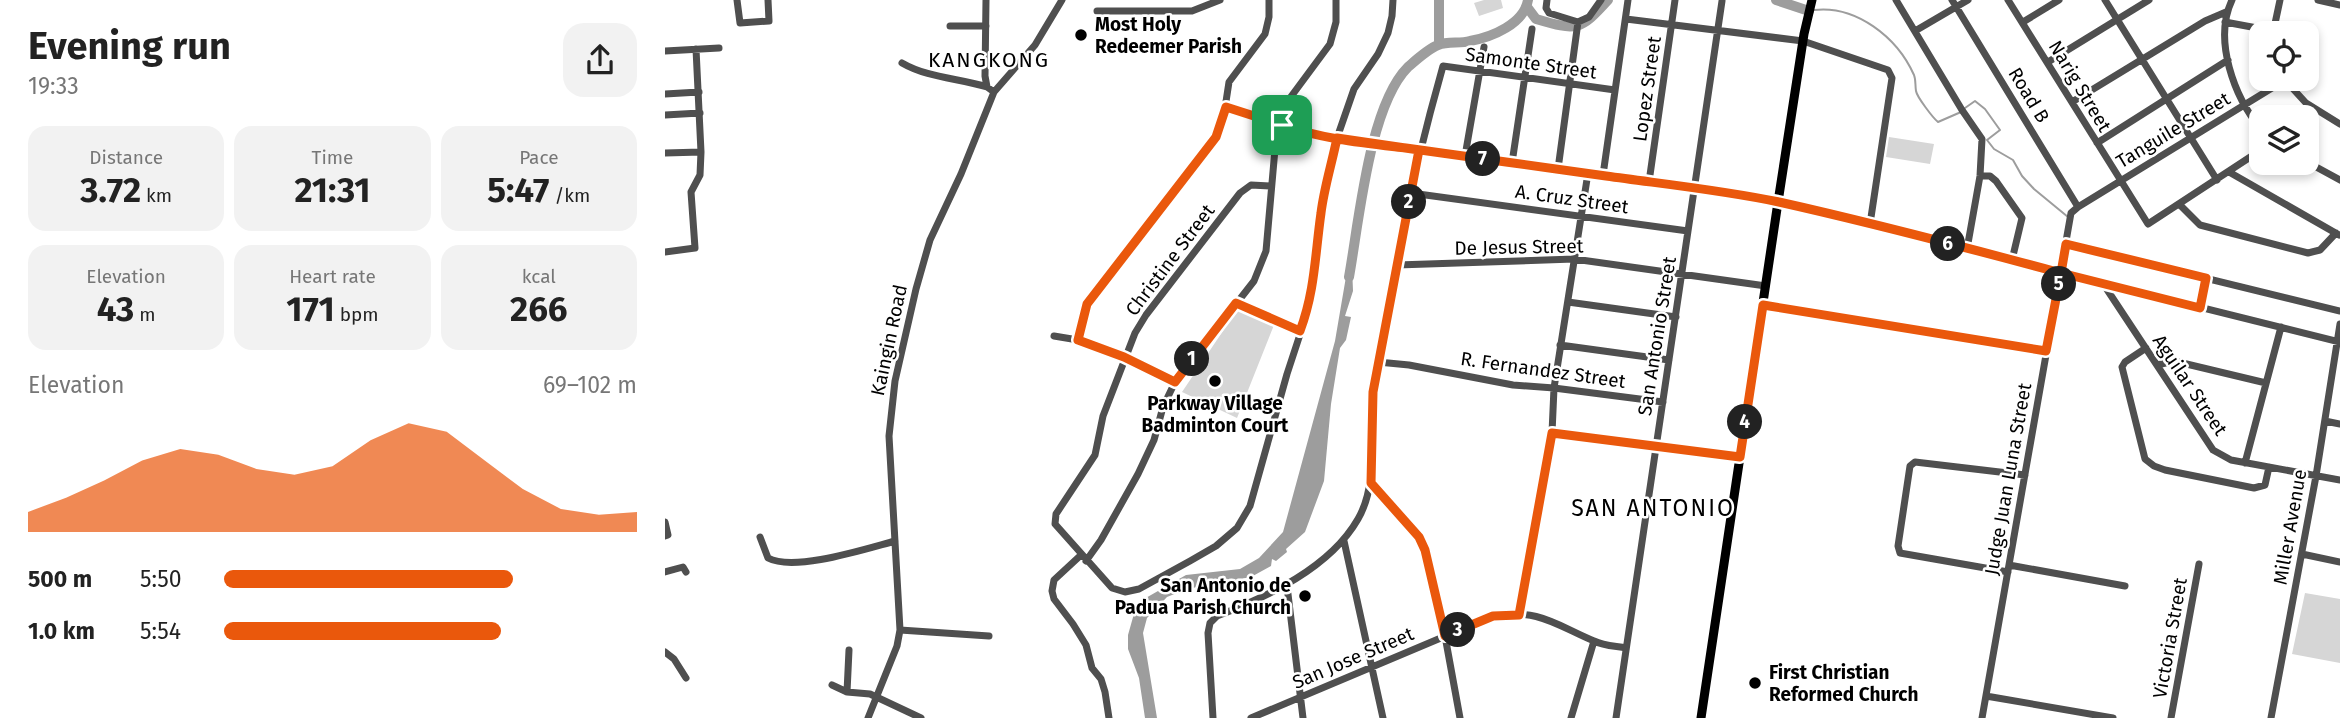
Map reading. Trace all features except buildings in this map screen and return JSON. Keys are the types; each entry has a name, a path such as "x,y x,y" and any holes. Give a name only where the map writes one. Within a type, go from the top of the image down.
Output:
{"main road":[{"path":"1701,718 1810,7"}],"street":[{"path":"737,0 740,23 769,21 768,0"},
{"path":"986,0 985,76 990,89"},
{"name":"Kaingin Road","path":"868,718 897,646 900,629 889,436 891,412 913,297 930,240 961,174 990,89 1035,45 1062,0"},
{"path":"1097,11 1192,11 1220,0"},
{"path":"1078,340 1087,304 1210,146 1223,121 1229,82 1265,34 1269,0"},
{"path":"1109,718 1101,679 1092,668 1086,645 1054,600 1054,580 1101,540 1139,474 1175,382 1255,281 1266,251 1275,149 1290,98 1329,44 1336,22 1336,0"},
{"path":"1083,558 1112,588 1125,592 1139,589 1216,546 1237,528 1250,506 1312,291 1321,212 1337,138 1354,89 1378,54 1388,33 1392,0"},
{"path":"1547,0 1546,8 1549,13 1578,26"},
{"path":"1558,169 1578,26 1589,17 1601,0"},
{"path":"1603,175 1628,0"},
{"name":"Lopez Street","path":"1649,182 1675,0"},
{"path":"1896,0 1962,111 1982,139 1980,176 1967,249"},
{"path":"1915,31 1955,3 1968,0"},
{"name":"Narig Street","path":"2008,0 2148,224 2179,204"},
{"path":"2023,22 2059,0"},
{"path":"2105,0 2217,180"},
{"path":"2048,62 2149,0"},
{"path":"2232,0 2225,22 2228,60 2231,75 2249,111"},
{"path":"2275,21 2280,0"},
{"path":"2318,0 2340,5"},
{"name":"San Antonio Street","path":"1616,718 1722,1"},
{"name":"Road B","path":"1955,3 2078,207"},
{"path":"2072,102 2226,12"},
{"path":"1626,19 1803,41 1885,68 1892,78 1870,224"},
{"path":"2225,22 2249,27"},
{"path":"950,26 986,26"},
{"path":"1512,163 1532,29"},
{"path":"1465,156 1484,47"},
{"path":"665,51 719,48"},
{"path":"665,253 695,248 691,192 700,175 701,152 696,49"},
{"path":"2097,143 2228,60"},
{"path":"902,63 919,73 990,89"},
{"name":"Samonte Street","path":"1419,150 1443,66 1615,90"},
{"name":"Tanguile Street","path":"2078,207 2266,91"},
{"path":"2294,91 2305,103 2340,124"},
{"path":"665,94 699,92"},
{"path":"1226,107 1304,133 1778,202 2338,342"},
{"path":"665,115 700,113"},
{"path":"1213,718 1208,633 1210,622 1217,616 1287,586 1344,541 1362,512 1371,483 1372,404 1378,362 1419,150"},
{"path":"665,153 701,152"},
{"path":"2229,172 2338,234 2320,250 2308,253 2200,225 2179,204 2249,158"},
{"path":"2319,169 2340,180"},
{"path":"1519,615 1552,433 1554,388 1588,173"},
{"path":"1980,176 1990,176 1996,181 2022,218 2012,260"},
{"name":"Christine Street","path":"1083,558 1055,524 1056,514 1095,455 1103,415 1124,357 1146,315 1240,193 1251,185 1270,186"},
{"name":"A. Cruz Street","path":"1411,193 1688,231"},
{"name":"Judge Juan Luna Street","path":"1982,718 2071,214 2078,207"},
{"path":"2066,244 2340,311"},
{"name":"De Jesus Street","path":"1397,265 1574,259 1766,286"},
{"path":"2200,308 2206,278"},
{"name":"Aguilar Street","path":"2103,284 2213,450 2224,457 2245,463 2340,480"},
{"path":"1568,302 1676,317"},
{"path":"1236,303 1300,331"},
{"path":"1763,305 2046,351"},
{"name":"Miller Avenue","path":"2271,718 2316,476 2340,324"},
{"path":"2245,463 2281,327"},
{"path":"1054,336 1078,340 1124,357 1175,382"},
{"path":"1560,345 1669,360"},
{"path":"2145,348 2128,359 2122,367 2145,460 2165,470 2254,488 2265,485 2269,467"},
{"path":"2157,365 2174,361 2266,383"},
{"name":"R. Fernandez Street","path":"1378,362 1409,365 1513,385 1663,402"},
{"path":"2325,421 2340,424"},
{"path":"1552,433 1740,457"},
{"path":"2025,475 1911,463 1898,550 1904,555 2125,586"},
{"path":"1371,483 1419,537 1425,550 1460,718"},
{"path":"665,522 668,535 665,536"},
{"path":"760,537 768,558 784,563 816,560 895,541"},
{"path":"1344,541 1383,718"},
{"path":"2302,554 2340,562"},
{"name":"Victoria Street","path":"2171,718 2199,564"},
{"path":"665,572 683,567 687,572"},
{"path":"1287,586 1303,718"},
{"name":"San Jose Street","path":"1251,718 1493,616 1544,617 1594,642 1626,649"},
{"path":"900,629 989,636"},
{"path":"1571,718 1594,642"},
{"path":"847,692 849,650"},
{"path":"665,652 674,659 686,678"},
{"path":"832,685 847,692 876,696 921,718"},
{"path":"1986,695 2113,718"}],"shaded area":[{"path":"1501,0 1503,8 1479,16 1474,3"},
{"path":"1889,137 1934,144 1930,164 1886,157"},
{"path":"1348,265 1352,266 1353,291 1345,316 1351,317 1346,340 1340,348 1331,404 1324,481 1305,532 1276,561 1272,559 1271,566 1251,577 1187,589 1167,597 1147,618 1143,633 1157,718 1145,718 1139,678 1128,649 1128,635 1137,603 1186,575 1240,569 1259,558 1283,532 1335,341"},
{"path":"1237,310 1274,325 1237,418 1182,392"},
{"path":"2305,593 2340,599 2340,663 2292,654"}],"waterway":[{"path":"1439,0 1439,44"},
{"path":"1349,277 1375,136 1395,85 1408,67 1434,47 1479,39 1506,28 1520,16 1528,0"},
{"path":"1527,7 1536,19 1577,26 1591,18 1608,0"},
{"path":"1776,0 1809,11"},
{"path":"1814,10 1830,10 1860,18 1886,36 1907,61 1915,77 1917,94 1938,122 1961,112"},
{"path":"1965,108 1975,101 1985,109 2000,130 1987,140 1994,149 2013,160 2034,189 2068,217"}],"place":[{"name":"Most Holy Redeemer Parish","path":"1081,35"},
{"name":"Parkway Village Badminton Court","path":"1215,381"},
{"name":"San Antonio de Padua Parish Church","path":"1305,596"},
{"name":"First Christian Reformed Church","path":"1755,683"}],"district":[{"name":"KANGKONG","path":"989,60"},
{"name":"SAN ANTONIO","path":"1653,508"}],"route":[{"path":"1282,125 1226,107 1216,137 1087,304 1078,340 1124,357 1164,379 1175,382 1236,303 1300,331 1310,304 1315,278 1321,212 1337,138 1419,150 1373,392 1371,483 1419,537 1431,568 1445,636 1493,616 1519,615 1552,433 1740,457 1763,305 2046,351 2061,273 2200,308 2206,278 2066,244 2061,273 1778,202 1603,175 1419,150 1364,142 1337,138 1322,136 1282,125"}]}
